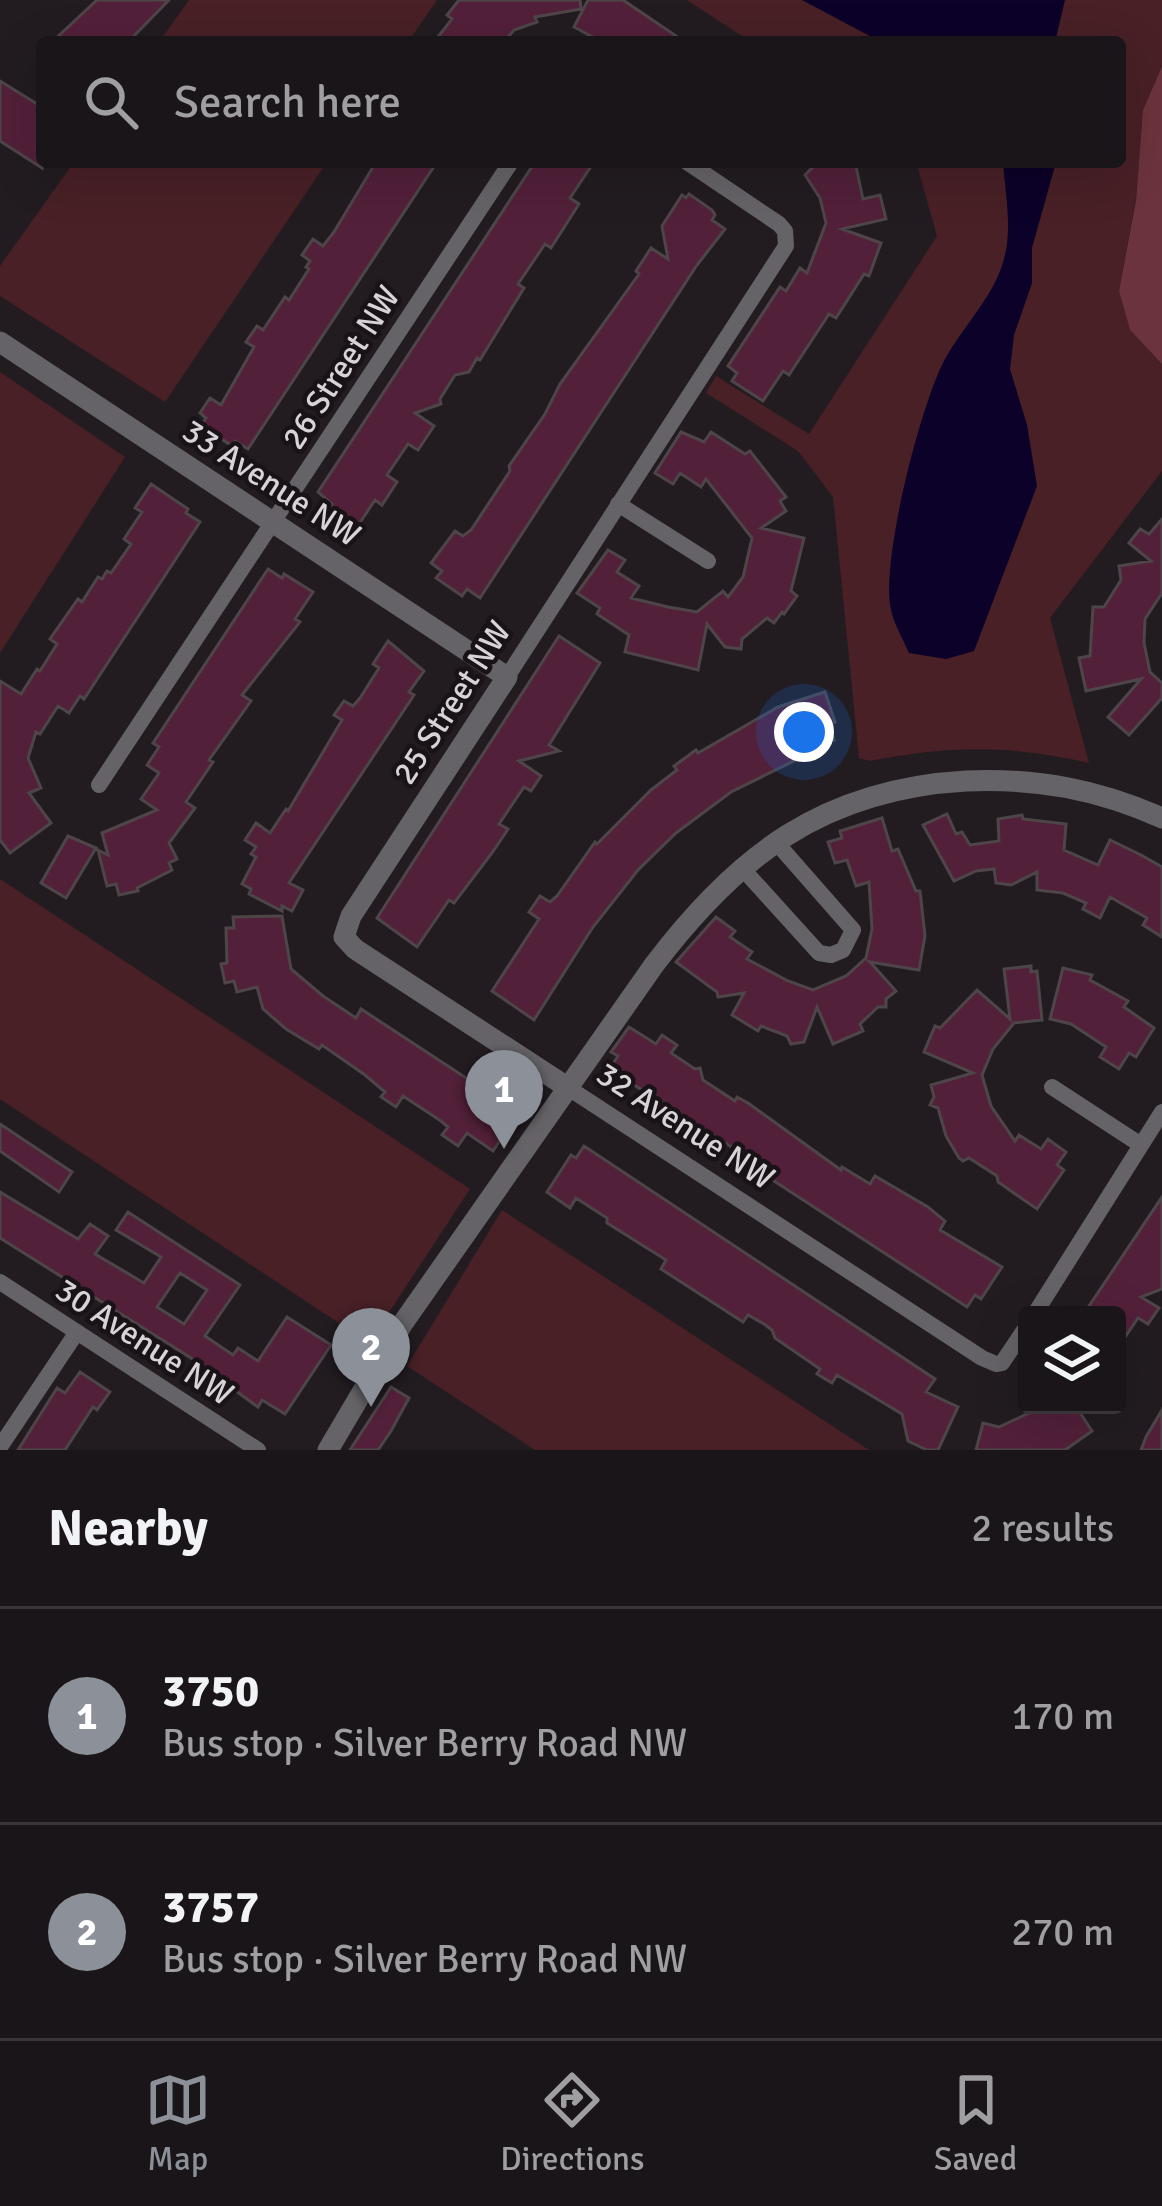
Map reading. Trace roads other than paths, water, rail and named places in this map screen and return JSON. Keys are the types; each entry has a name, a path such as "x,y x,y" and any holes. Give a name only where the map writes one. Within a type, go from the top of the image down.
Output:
{"street":[{"name":"26 Street NW","path":"99,785 508,168"},
{"name":"25 Street NW","path":"344,937 352,916 784,253 786,237 779,224 696,168"},
{"name":"33 Avenue NW","path":"0,342 507,677"},
{"path":"618,504 708,561"},
{"path":"328,1450 403,1324 688,920 741,866 775,841 842,805 924,784 1052,782 1113,796 1162,818"},
{"path":"741,866 819,953 843,950 853,930 775,841"},
{"name":"32 Avenue NW","path":"344,937 355,949 948,1337 996,1364 1018,1340"},
{"path":"1052,1087 1141,1144"},
{"path":"1040,1306 1162,1112"},
{"name":"30 Avenue NW","path":"0,1282 258,1450"},
{"path":"0,1447 76,1332"}],"place":[{"name":"3750","path":"504,1149"},
{"name":"3757","path":"371,1407"}]}
